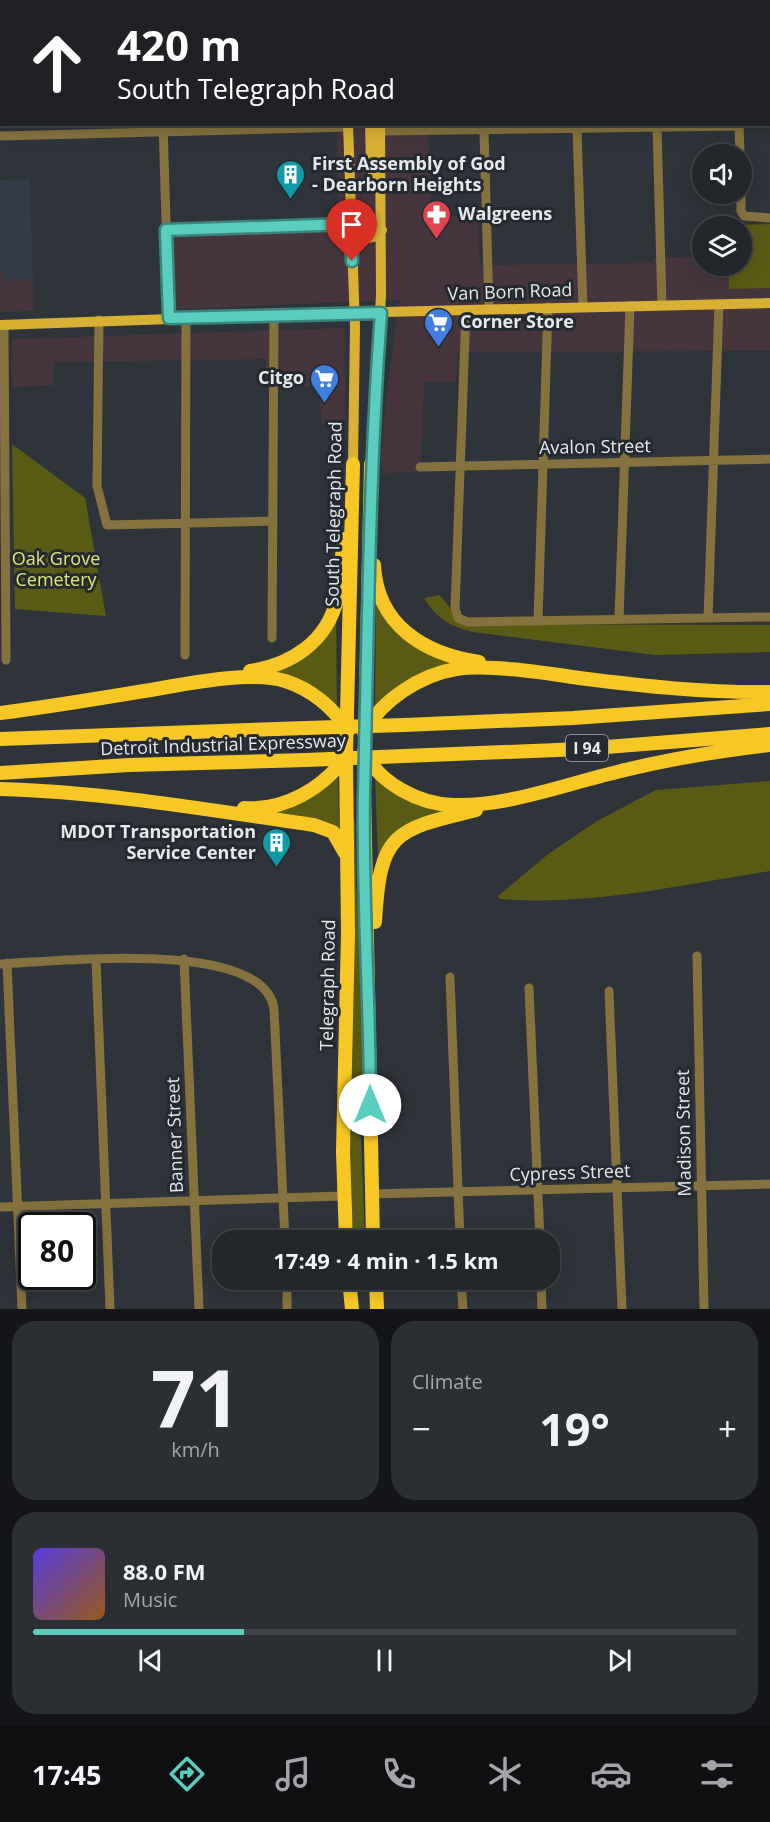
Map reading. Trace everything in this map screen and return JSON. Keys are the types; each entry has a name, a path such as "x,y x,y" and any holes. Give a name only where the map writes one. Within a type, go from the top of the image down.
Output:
{"highway":[{"path":"0,713 200,682 276,666 292,659 316,639 332,614 337,600 353,469"},
{"name":"South Telegraph Road","path":"353,469 348,705 357,742"},
{"path":"371,469 377,587 386,610 400,629 411,639 442,655 528,671 692,691 770,692"},
{"name":"South Telegraph Road","path":"357,742 366,705 371,469"},
{"path":"209,809 259,808 286,802 305,794 327,778 399,694 416,683 435,675 469,668 528,671"},
{"path":"200,682 247,678 283,681 298,686 322,701 391,783 416,798 451,805 467,805 521,796 659,762 770,745"},
{"name":"Detroit Industrial Expressway","path":"0,738 584,718 770,704"},
{"name":"Detroit Industrial Expressway","path":"0,773 129,765 581,749 770,734"},
{"name":"Telegraph Road","path":"357,742 365,780 373,1230"},
{"name":"Telegraph Road","path":"345,1230 343,1163 348,933 347,781 357,742"},
{"path":"0,789 75,792 209,809 327,828 336,836 346,856"},
{"path":"369,1016 378,872 390,847 404,833 421,823 490,807 521,796"},
{"path":"344,1127 358,1122 363,1128 365,1209 371,1230"},
{"path":"343,1163 349,1181 352,1230"},
{"path":"350,1290 352,1309"},
{"path":"376,1290 377,1309"}],"main road":[{"name":"South Telegraph Road","path":"348,126 355,313 353,469"},
{"name":"South Telegraph Road","path":"371,469 381,313 382,230 377,127"},
{"path":"350,225 356,233 368,238 377,236 382,230"},
{"name":"Van Born Road","path":"2,325 99,320 548,307 770,303"}],"street":[{"path":"0,136 163,128 348,126"},
{"path":"377,127 484,131 698,126"},
{"path":"739,126 740,144"},
{"path":"657,127 662,305"},
{"path":"163,128 169,318"},
{"path":"577,129 583,307"},
{"path":"484,131 489,309"},
{"path":"741,204 744,216 770,218"},
{"path":"166,230 350,225"},
{"path":"708,618 719,304"},
{"path":"619,619 630,306"},
{"path":"538,621 548,307"},
{"path":"466,310 455,608 458,618 468,622 770,616"},
{"path":"272,638 274,315"},
{"path":"185,655 186,318"},
{"path":"99,320 97,486 106,524 110,527 273,521"},
{"path":"2,325 2,530 6,660"},
{"name":"Avalon Street","path":"420,467 770,459"},
{"name":"Madison Street","path":"697,956 704,1309"},
{"path":"22,1309 4,964 184,959 220,967 254,980 270,995 274,1009 284,1230"},
{"name":"Banner Street","path":"184,959 199,1309"},
{"path":"96,960 110,1309"},
{"path":"450,977 459,1230"},
{"path":"529,988 539,1230"},
{"path":"609,991 622,1309"},
{"name":"Cypress Street","path":"371,1194 770,1184"},
{"path":"0,1207 343,1196"},
{"path":"286,1290 287,1309"},
{"path":"462,1290 463,1309"},
{"path":"541,1290 542,1309"}],"shaded area":[{"path":"337,126 428,126 431,216 478,216 480,265 654,263 654,258 692,256 692,276 728,276 729,289 770,288 770,351 457,352 456,382 424,382 421,472 383,473 381,463 386,400 399,300 174,309 170,234 338,219"},
{"path":"30,179 33,279 4,281 3,269 0,269 0,180"},
{"path":"0,269 3,269 4,281 33,279 34,311 0,312"},
{"path":"344,328 346,422 321,425 320,386 266,386 266,359 54,362 53,385 12,387 12,339"}],"green space":[{"path":"752,224 770,224 770,288 729,289 728,276 752,276"},
{"name":"Oak Grove Cemetery","path":"12,444 85,498 106,616 15,609"},
{"path":"440,595 462,624 770,625 770,652 655,655 473,632 445,621 424,598"},
{"path":"376,599 383,609 452,661 453,666 375,713"},
{"path":"336,617 337,710 273,674 273,670"},
{"path":"338,772 339,829 274,815 275,811"},
{"path":"375,773 444,811 444,814 381,857 378,856"},
{"path":"770,781 770,871 602,897 534,900 500,899 498,896 547,855 597,821 656,790"},
{"path":"352,821 355,822 356,885 362,947 364,1118 350,1115"},
{"path":"354,1126 361,1138 365,1230 353,1230 349,1163 351,1134"}],"place":[{"name":"First Assembly of God - Dearborn Heights","path":"291,200"},
{"name":"Walgreens","path":"437,240"},
{"name":"Corner Store","path":"439,348"},
{"name":"Citgo","path":"325,404"},
{"name":"MDOT Transportation Service Center","path":"277,868"}],"route":[{"path":"352,261 350,224 166,230 169,318 381,313 371,448 366,634 364,791 370,1105"}]}
